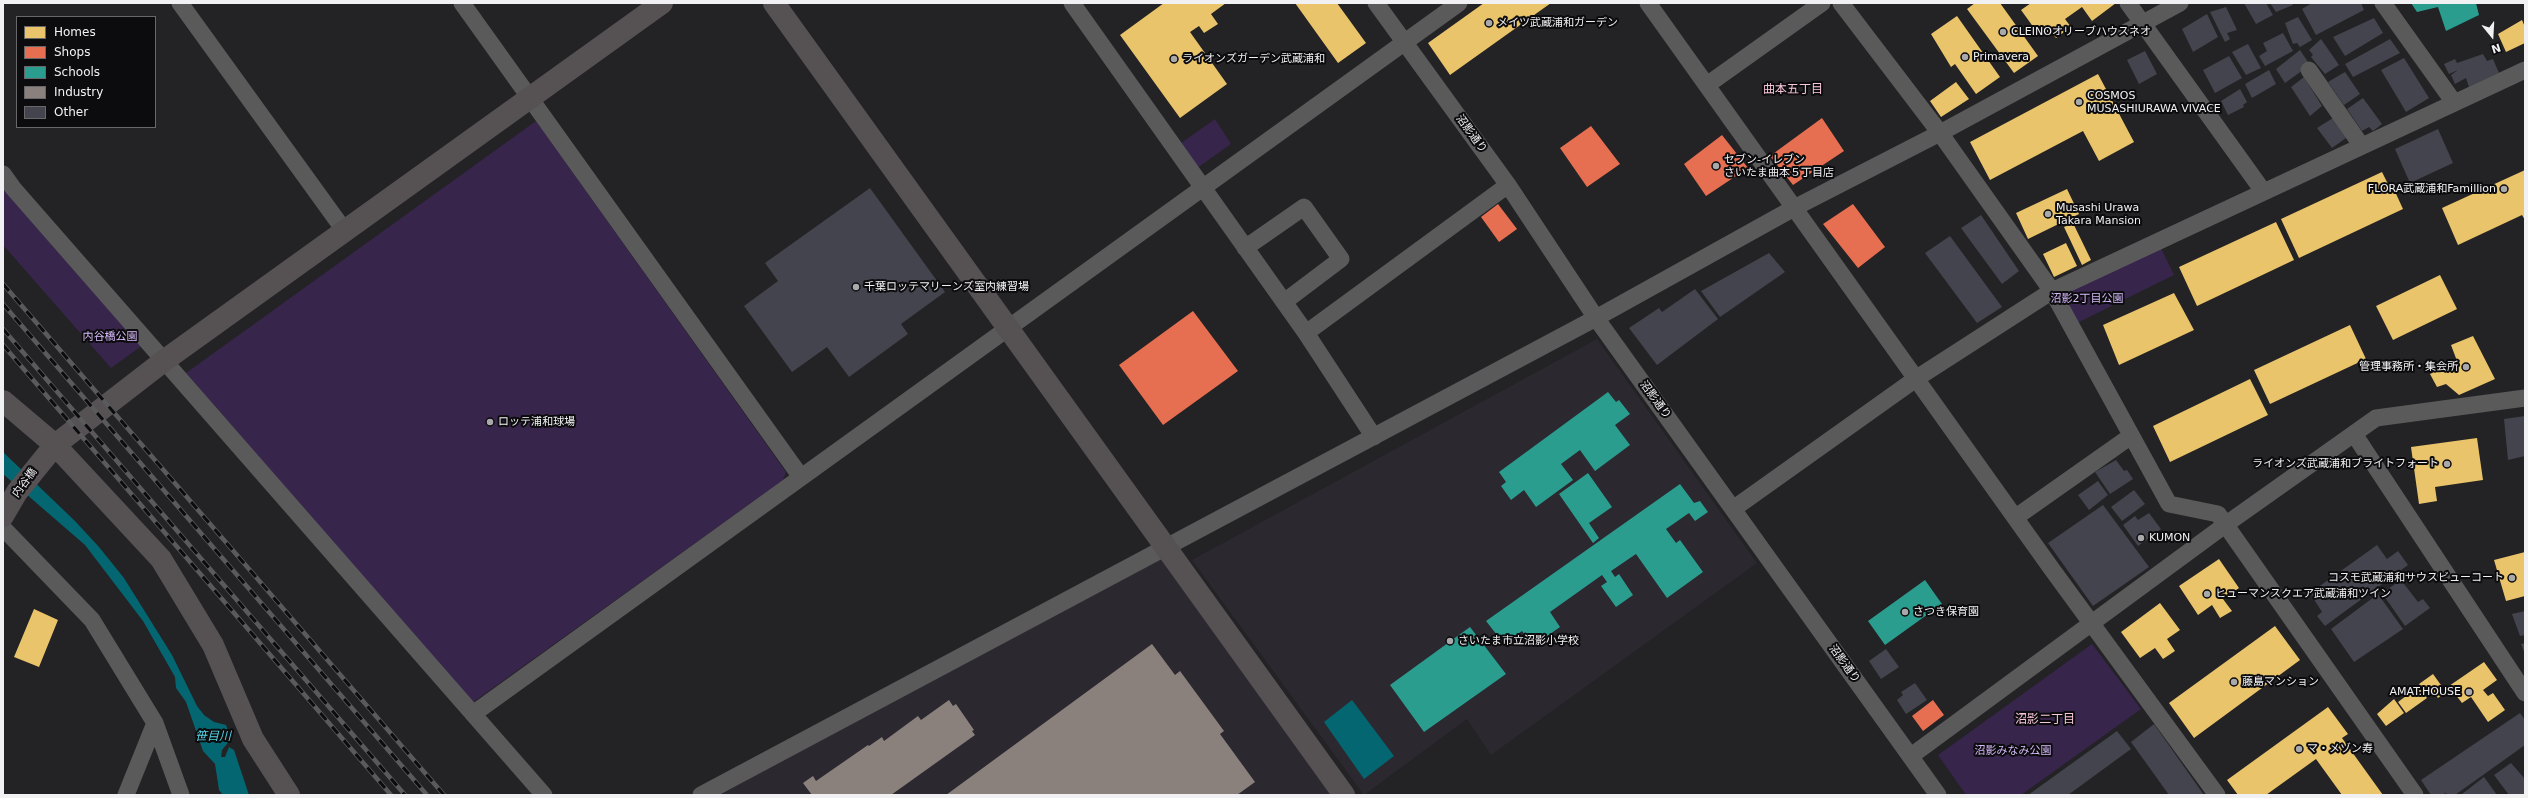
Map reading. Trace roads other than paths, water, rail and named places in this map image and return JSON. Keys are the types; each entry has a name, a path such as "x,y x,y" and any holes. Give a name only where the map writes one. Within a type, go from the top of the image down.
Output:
{"street":[{"path":"180,3 344,230"},
{"path":"462,3 801,477"},
{"name":"内谷橋","path":"4,519 17,492 51,450 165,360 528,97 662,3"},
{"path":"774,3 1007,329 1344,795"},
{"path":"1072,3 1306,333 1374,437"},
{"name":"沼影通り","path":"1376,3 1508,185 1596,318 1938,795"},
{"path":"473,714 1459,3"},
{"path":"1648,3 2217,795"},
{"path":"1707,85 1822,3"},
{"path":"1841,3 1940,133 2052,291 2130,436 2169,504 2218,514 2415,795"},
{"path":"2128,3 2263,191"},
{"path":"702,795 1374,437 1596,318 1794,208 1940,133 2180,3"},
{"path":"2383,3 2453,101"},
{"path":"2309,70 2361,145"},
{"path":"1733,509 1918,378 2052,291 2453,101 2525,70"},
{"path":"3,174 13,188 544,795"},
{"path":"1306,333 1508,185"},
{"path":"1245,248 1304,207 1341,258 1284,302"},
{"path":"1911,756 2225,525 2376,418 2525,398"},
{"path":"3,401 161,559 213,645 253,739 289,795"},
{"path":"2354,434 2525,693"},
{"path":"2016,517 2130,436"},
{"path":"4,519 92,620 154,723 181,795"},
{"path":"126,795 154,723"}],"water":[{"name":"笹目川","path":"3,452 75,521 99,547 124,578 172,655 197,706 204,715 214,722 226,725 231,739 222,750 221,757 225,757 229,747 234,750 249,795 223,795 219,790 215,764 203,751 186,702 176,688 175,677 143,621 85,545 3,474"},
{"path":"1352,700 1394,756 1364,779 1324,722"}],"railway":[{"path":"3,284 444,795"},
{"path":"3,304 427,795"},
{"path":"3,329 405,795"},
{"path":"3,345 391,795"}],"place":[{"name":"メイツ武蔵浦和ガーデン","path":"1489,23"},
{"name":"CLEINOオリーブハウスネオ","path":"2003,32"},
{"name":"Primavera","path":"1965,57"},
{"name":"ライオンズガーデン武蔵浦和","path":"1174,59"},
{"name":"COSMOS MUSASHIURAWA VIVACE","path":"2079,102"},
{"name":"セブン-イレブン さいたま曲本５丁目店","path":"1716,166"},
{"name":"FLORA武蔵浦和Famillion","path":"2504,189"},
{"name":"Musashi Urawa Takara Mansion","path":"2048,214"},
{"name":"千葉ロッテマリーンズ室内練習場","path":"856,287"},
{"name":"管理事務所・集会所","path":"2466,367"},
{"name":"ロッテ浦和球場","path":"490,422"},
{"name":"ライオンズ武蔵浦和ブライトフォート","path":"2447,464"},
{"name":"KUMON","path":"2141,538"},
{"name":"コスモ武蔵浦和サウスビューコート","path":"2512,578"},
{"name":"ヒューマンスクエア武蔵浦和ツイン","path":"2207,594"},
{"name":"さつき保育園","path":"1905,612"},
{"name":"さいたま市立沼影小学校","path":"1450,641"},
{"name":"藤島マンション","path":"2234,682"},
{"name":"AMAT.HOUSE","path":"2469,692"},
{"name":"マ・メゾン寿","path":"2299,749"}],"district":[{"name":"曲本五丁目","path":"1793,90"},
{"name":"沼影二丁目","path":"2045,720"}],"park label":[{"name":"沼影2丁目公園","path":"2087,299"},
{"name":"内谷橋公園","path":"110,337"},
{"name":"沼影みなみ公園","path":"2013,751"}]}
